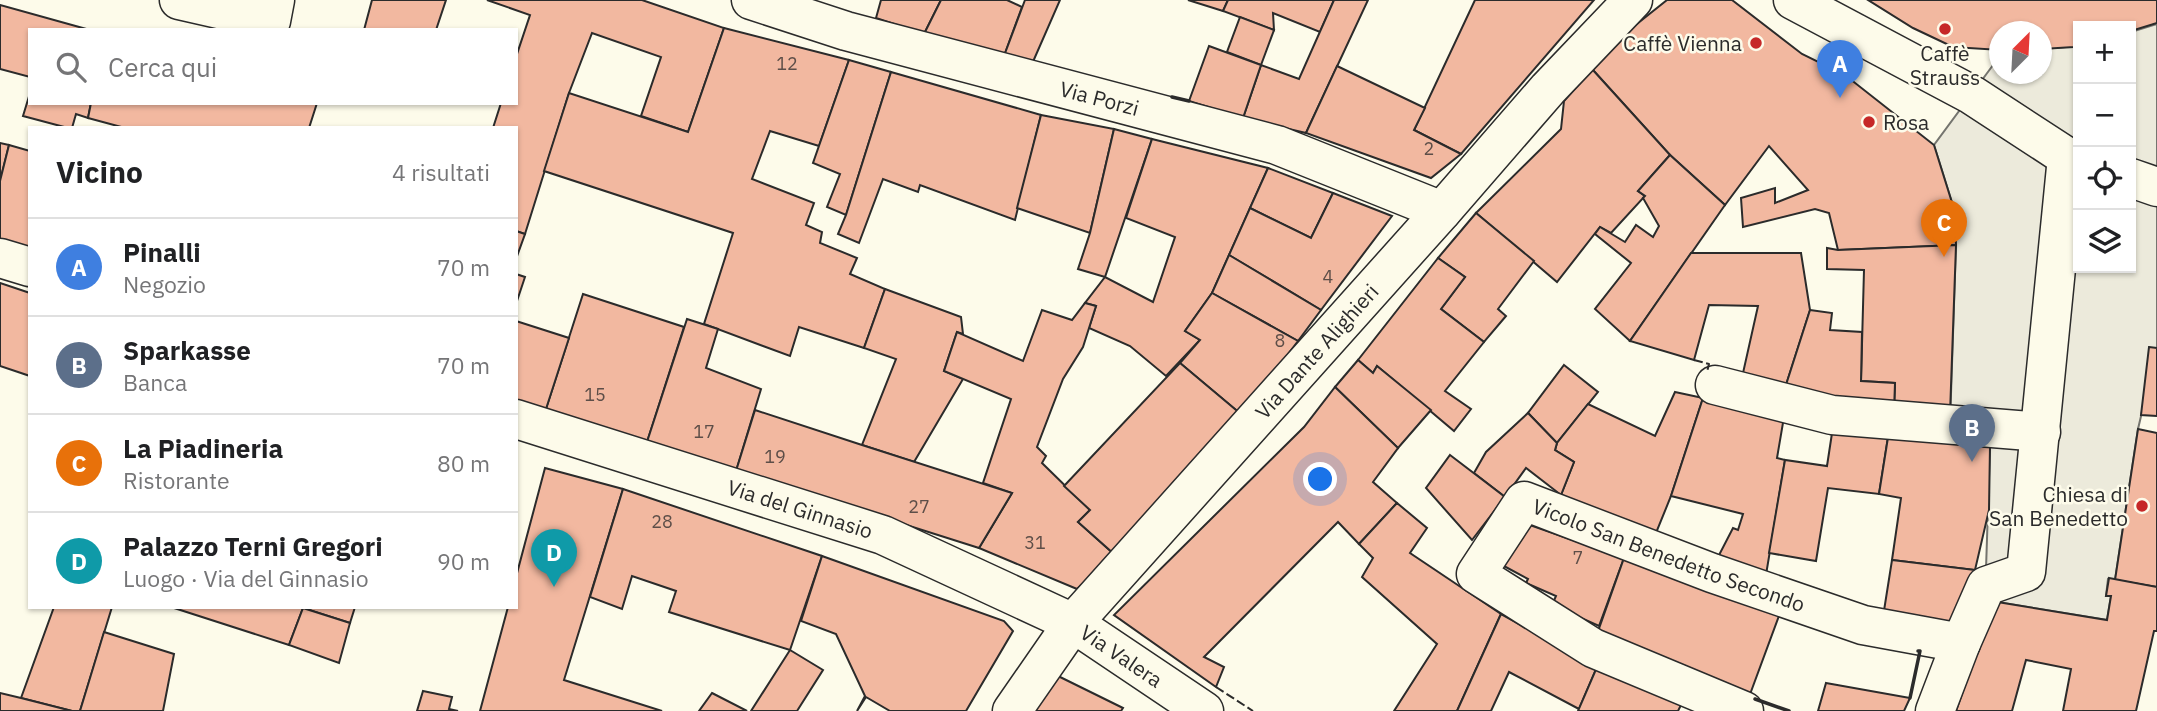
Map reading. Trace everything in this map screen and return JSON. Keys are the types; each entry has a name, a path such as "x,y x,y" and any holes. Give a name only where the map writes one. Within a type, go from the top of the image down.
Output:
{"street":[{"path":"179,0 271,21 275,0"},
{"name":"Via Porzi","path":"751,0 851,16 1277,145 1443,211"},
{"name":"Via Dante Alighieri","path":"1012,711 1073,623 1443,211 1548,89 1633,0"},
{"path":"1793,0 1972,95 2073,159 2026,572 1986,586 1936,711"},
{"path":"2136,180 2157,187"},
{"path":"0,258 28,266"},
{"path":"1715,385 1832,415 2042,432"},
{"name":"Via del Ginnasio","path":"518,420 883,534 1073,623"},
{"name":"Vicolo San Benedetto Secondo","path":"1744,711 1592,648 1476,574 1524,501 1712,573 1863,625 1961,643"},
{"name":"Via Valera","path":"1073,623 1204,711"}],"shaded area":[{"path":"2157,24 2157,348 2138,429 2115,580 2108,579 2106,596 2111,596 2107,620 1985,600 1990,447 1950,424 1956,245 1954,209 1934,145 1989,71 1989,84 2052,84 2052,48 2073,46 2073,273 2136,273 2136,30"}],"building":[{"path":"372,0 446,0 437,28 365,28"},
{"path":"487,0 642,0 724,28 688,132 641,116 661,57 592,33 569,93 525,234 518,232 518,126 494,126 500,105 518,105 518,51 530,15"},
{"path":"881,0 941,0 924,34 876,18"},
{"path":"941,0 1007,0 1022,7 1004,56 924,34"},
{"path":"1025,0 1060,0 1032,64 1004,56"},
{"path":"1188,0 1228,0 1223,11"},
{"path":"1228,0 1334,0 1320,32 1273,13 1274,30 1223,11"},
{"path":"1334,0 1368,0 1306,133 1243,118 1261,65 1299,79"},
{"path":"1475,0 1594,0 1461,154 1414,130"},
{"path":"1667,0 1732,0 1802,54 1845,75 1934,145 1954,209 1956,245 1838,250 1829,213 1815,209 1743,227 1741,198 1775,188 1775,203 1808,190 1769,146 1725,205 1670,155 1592,69 1613,43"},
{"path":"1868,0 2157,0 2157,23 2136,29 2136,21 2073,21 2073,47 2052,48 2052,21 1989,21 1989,49 1953,47 1913,28"},
{"path":"0,5 83,28 28,28 28,76 0,69"},
{"path":"1240,17 1274,30 1261,65 1227,52"},
{"path":"724,28 849,60 819,146 770,131 752,179 814,203 806,225 822,232 820,243 857,258 850,274 885,289 864,348 799,327 790,356 704,324 733,233 544,171 569,93 688,132"},
{"path":"1209,46 1261,65 1243,118 1189,101"},
{"path":"849,60 891,72 846,215 827,207 840,174 813,163"},
{"path":"1337,66 1425,108 1414,130 1461,154 1431,178 1306,133"},
{"path":"1592,69 1670,155 1638,191 1645,196 1611,233 1600,227 1557,282 1476,213 1561,129 1564,101"},
{"path":"891,72 1041,115 1015,220 920,185 918,192 883,179 859,243 838,234"},
{"path":"28,100 28,105 91,105 88,118 76,114 73,126 60,126 23,116"},
{"path":"91,105 316,105 310,126 118,126 88,118"},
{"path":"1041,115 1114,129 1090,233 1017,208"},
{"path":"1114,129 1152,139 1105,277 1078,269 1090,233"},
{"path":"1152,139 1268,168 1212,293 1185,331 1200,340 1166,376 1130,346 1089,328 1096,306 1085,303 1105,277 1153,302 1175,237 1126,218"},
{"path":"0,143 9,145 0,181"},
{"path":"9,145 28,150 28,251 0,244 0,181"},
{"path":"1670,155 1725,205 1630,341 1595,309 1631,263 1595,234 1600,227 1625,242 1636,225 1653,237 1659,226 1643,198 1645,196 1638,191"},
{"path":"1268,168 1333,193 1311,238 1250,208"},
{"path":"1333,193 1392,216 1321,310 1229,255 1250,208 1311,238"},
{"path":"1476,213 1534,261 1498,309 1506,316 1484,342 1441,309 1465,277 1438,258"},
{"path":"518,232 525,234 518,253"},
{"path":"1956,245 1950,414 1894,411 1895,383 1861,381 1864,270 1827,269 1827,248 1838,250"},
{"path":"1691,253 1801,253 1810,310 1785,388 1743,373 1758,306 1709,305 1694,360 1630,341"},
{"path":"1229,255 1321,310 1298,341 1212,293"},
{"path":"1438,258 1465,277 1441,309 1484,342 1445,391 1471,409 1454,431 1377,366 1373,373 1358,360"},
{"path":"518,275 525,277 518,298"},
{"path":"0,283 28,292 28,375 0,366"},
{"path":"885,289 961,317 963,334 957,332 944,371 963,379 914,462 862,445 896,359 864,348"},
{"path":"1212,293 1298,341 1242,415 1180,363 1200,340 1185,331"},
{"path":"583,294 684,327 646,445 545,412"},
{"path":"1085,303 1096,306 1083,347 1063,379 1037,447 1046,456 1042,463 1090,510 1078,522 1114,554 1077,589 979,548 1012,493 983,483 1011,399 944,371 957,332 1023,361 1042,310 1072,320"},
{"path":"1810,310 1832,313 1830,330 1862,332 1861,381 1895,383 1894,411 1785,388"},
{"path":"687,319 718,329 706,368 761,389 736,471 646,445"},
{"path":"518,322 569,338 545,412 518,404"},
{"path":"2149,347 2157,348 2157,416 2141,415"},
{"path":"1358,360 1373,373 1377,366 1431,410 1398,448 1335,387"},
{"path":"1180,363 1242,415 1114,554 1078,522 1090,510 1064,486"},
{"path":"1564,365 1598,392 1557,443 1528,413"},
{"path":"1335,387 1398,448 1373,482 1397,503 1359,544 1338,522 1204,657 1224,667 1216,687 1114,615 1304,427"},
{"path":"1675,392 1703,398 1656,533 1561,495 1574,462 1555,450 1557,443 1588,404 1655,436"},
{"path":"1703,398 1785,411 1777,458 1785,460 1765,581 1718,557 1733,528 1738,530 1743,514 1671,496"},
{"path":"755,410 1012,493 979,548 736,471"},
{"path":"1528,413 1557,443 1555,450 1574,462 1561,495 1526,468 1505,497 1474,473 1486,452"},
{"path":"1834,420 1889,431 1879,494 1828,488 1816,561 1769,553 1785,460 1827,466"},
{"name":"Chiesa di San Benedetto","path":"2138,429 2157,433 2157,587 2115,580"},
{"path":"1889,431 1990,446 1989,510 1975,570 1892,560 1901,498 1879,494"},
{"path":"1450,455 1505,497 1472,540 1426,488"},
{"path":"545,468 623,489 564,680 662,711 480,711 507,609 518,609 518,569"},
{"path":"623,489 822,556 790,650 669,612 676,591 632,576 622,609 590,597"},
{"path":"1397,503 1427,528 1410,553 1501,614 1457,711 1394,711 1437,644 1362,577 1373,558 1359,544"},
{"path":"1527,524 1624,558 1599,626 1552,605 1556,596 1526,583 1528,579 1502,565"},
{"path":"822,556 1004,621 1013,631 966,711 890,711 866,697 857,711 865,696 836,634 801,621"},
{"path":"1624,558 1780,613 1749,697 1596,637"},
{"path":"1892,560 1975,570 1951,628 1883,617"},
{"path":"2109,578 2157,587 2157,631 2154,631 2136,711 2063,711 2071,669 2026,660 2012,711 1956,711 1979,645 1985,600 2107,620 2111,596 2106,596"},
{"path":"53,609 111,609 80,711 21,698"},
{"path":"177,609 303,609 289,645"},
{"path":"303,609 350,623 339,663 289,645"},
{"path":"306,609 354,609 350,623"},
{"path":"1501,614 1597,667 1579,709 1509,672 1491,711 1457,711"},
{"path":"104,632 174,654 163,711 80,711"},
{"path":"790,650 823,670 797,711 751,711"},
{"path":"1597,667 1681,705 1678,711 1578,711"},
{"path":"1056,675 1123,708 1121,711 1033,711"},
{"path":"1826,683 1910,698 1904,711 1818,711"},
{"path":"423,691 452,697 449,709 458,711 417,711"},
{"path":"0,693 21,698 72,711 0,711"},
{"path":"712,693 747,711 699,711"}],"fence":[{"path":"1694,360 1709,364 1707,372"},
{"path":"1216,687 1253,711"}],"wall":[{"path":"1172,97 1189,101"},
{"path":"1910,698 1918,651"},
{"path":"1755,699 1789,711"}],"place":[{"name":"Caffè Strauss","path":"1945,29"},
{"name":"Caffè Vienna","path":"1756,43"},
{"name":"Pinalli","path":"1840,98"},
{"name":"Rosa","path":"1869,122"},
{"name":"La Piadineria","path":"1944,257"},
{"name":"Sparkasse","path":"1972,462"},
{"name":"Chiesa di San Benedetto","path":"2142,506"},
{"name":"Palazzo Terni Gregori","path":"554,587"}]}
